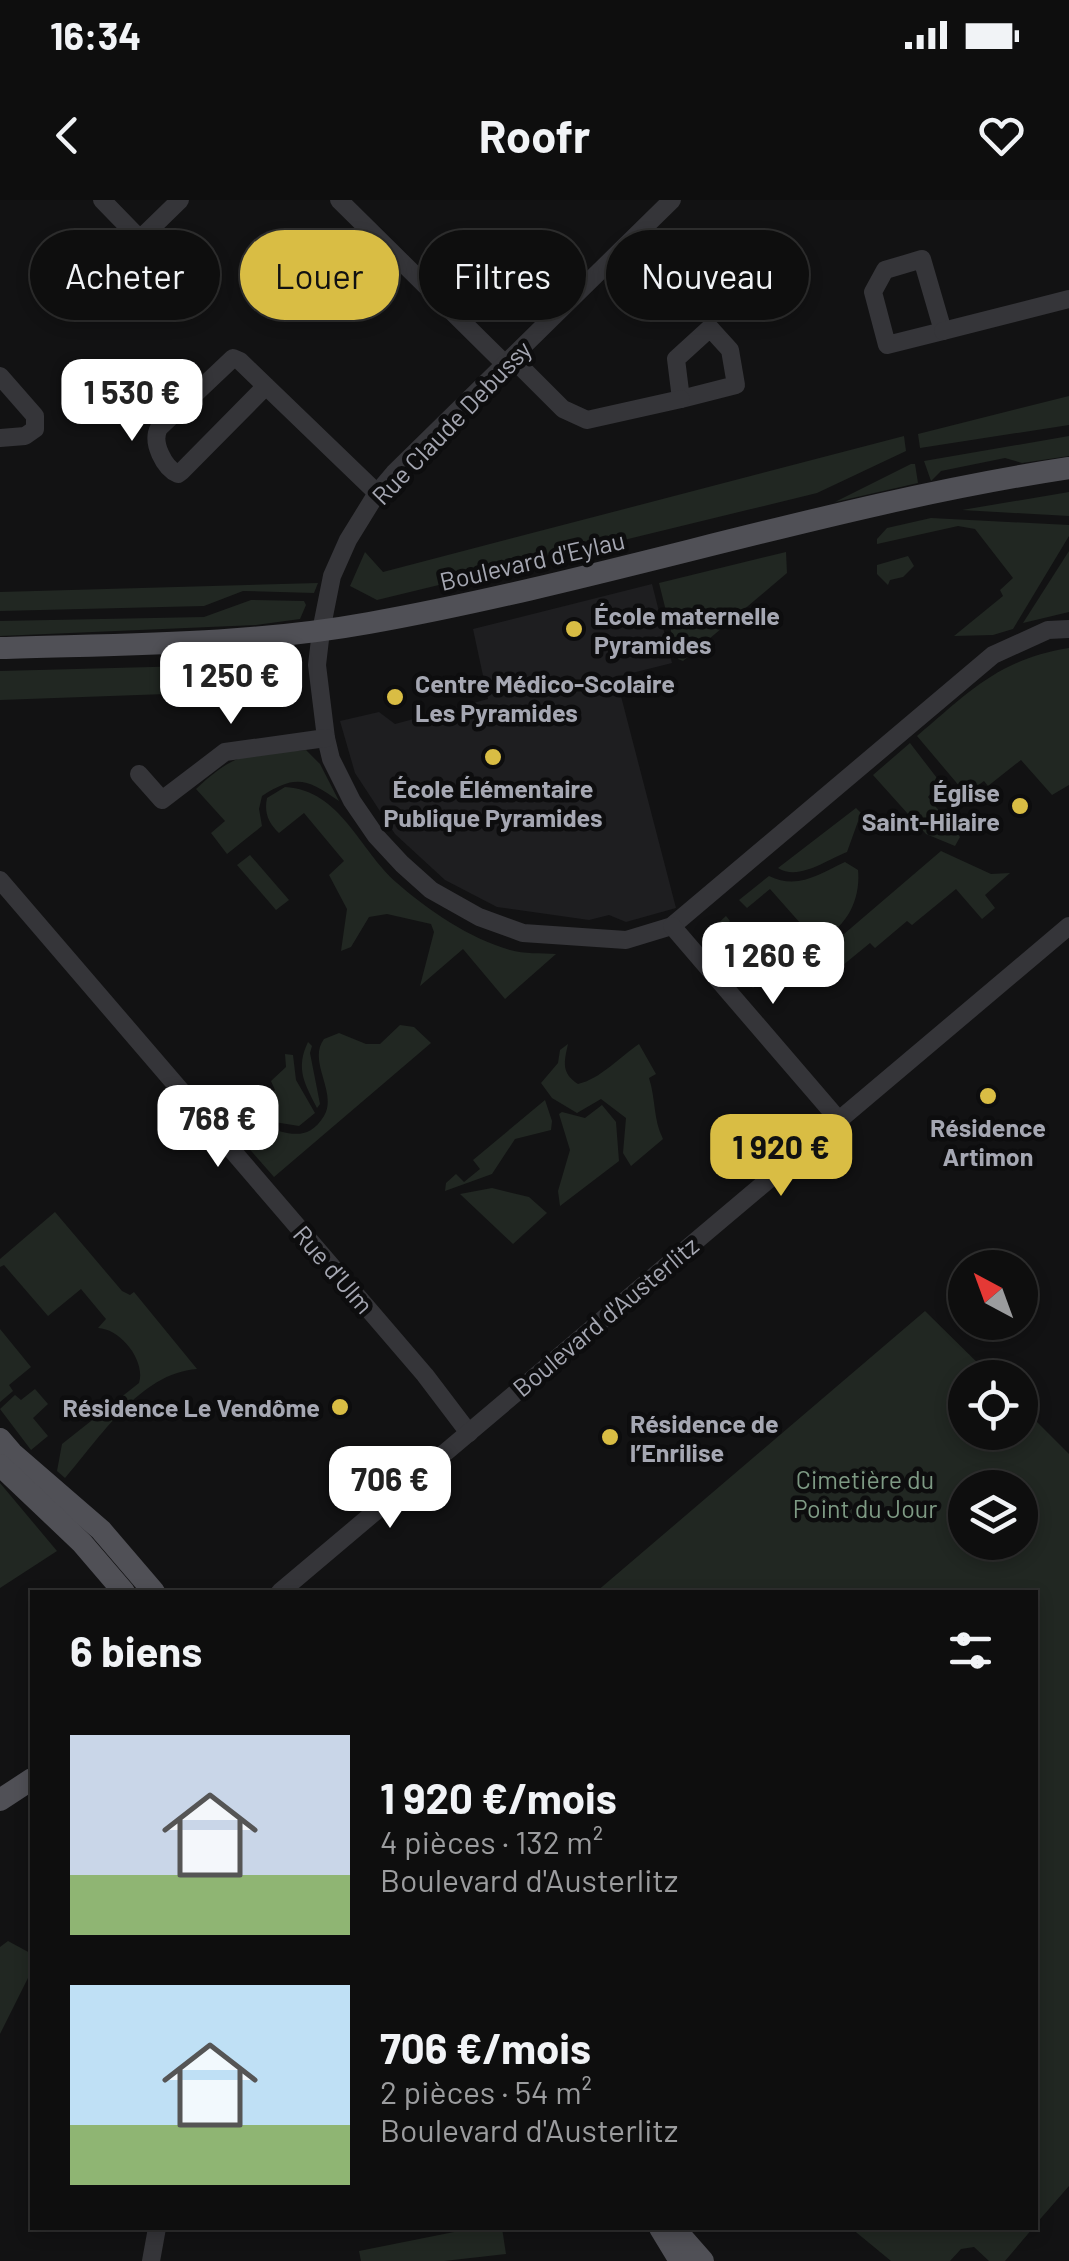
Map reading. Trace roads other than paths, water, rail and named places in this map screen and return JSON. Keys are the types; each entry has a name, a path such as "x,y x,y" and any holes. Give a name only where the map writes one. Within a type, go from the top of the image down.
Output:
{"main road":[{"name":"Boulevard d'Eylau","path":"0,648 321,631 464,606 926,493 1069,468"},
{"path":"0,1439 101,1530 152,1590"},
{"path":"0,1465 82,1543 122,1590"},
{"path":"0,1800 30,1781"},
{"path":"661,2230 680,2261"},
{"path":"676,2230 703,2261"}],"street":[{"path":"102,200 140,239 174,202"},
{"path":"340,200 563,409 586,420 681,398"},
{"name":"Rue Claude Debussy","path":"672,200 377,493 348,540 332,576 317,665 331,759 376,836 431,890 478,917 522,933 626,940 672,926"},
{"path":"943,331 922,260 885,270 874,292 888,345 1069,300"},
{"path":"266,386 182,471 178,474 168,468 155,435 232,358 240,361 266,386 377,493"},
{"path":"0,376 35,416 37,424 26,436 0,438"},
{"path":"838,1119 672,926 992,655 1048,630 1069,629"},
{"path":"139,774 162,800 224,752 326,738"},
{"name":"Rue d'Ulm","path":"0,880 412,1360 469,1433"},
{"name":"Boulevard d'Austerlitz","path":"282,1590 1069,926"},
{"path":"151,2261 157,2230"}],"place":[{"name":"École maternelle Pyramides","path":"574,629"},
{"name":"Centre Médico-Scolaire Les Pyramides","path":"395,697"},
{"name":"École Élémentaire Publique Pyramides","path":"493,757"},
{"name":"Église Saint-Hilaire","path":"1020,806"},
{"name":"Résidence Artimon","path":"988,1096"},
{"name":"Résidence Le Vendôme","path":"340,1407"},
{"name":"Résidence de l’Enrilise","path":"610,1437"}],"park label":[{"name":"Cimetière du Point du Jour","path":"865,1494"}]}
